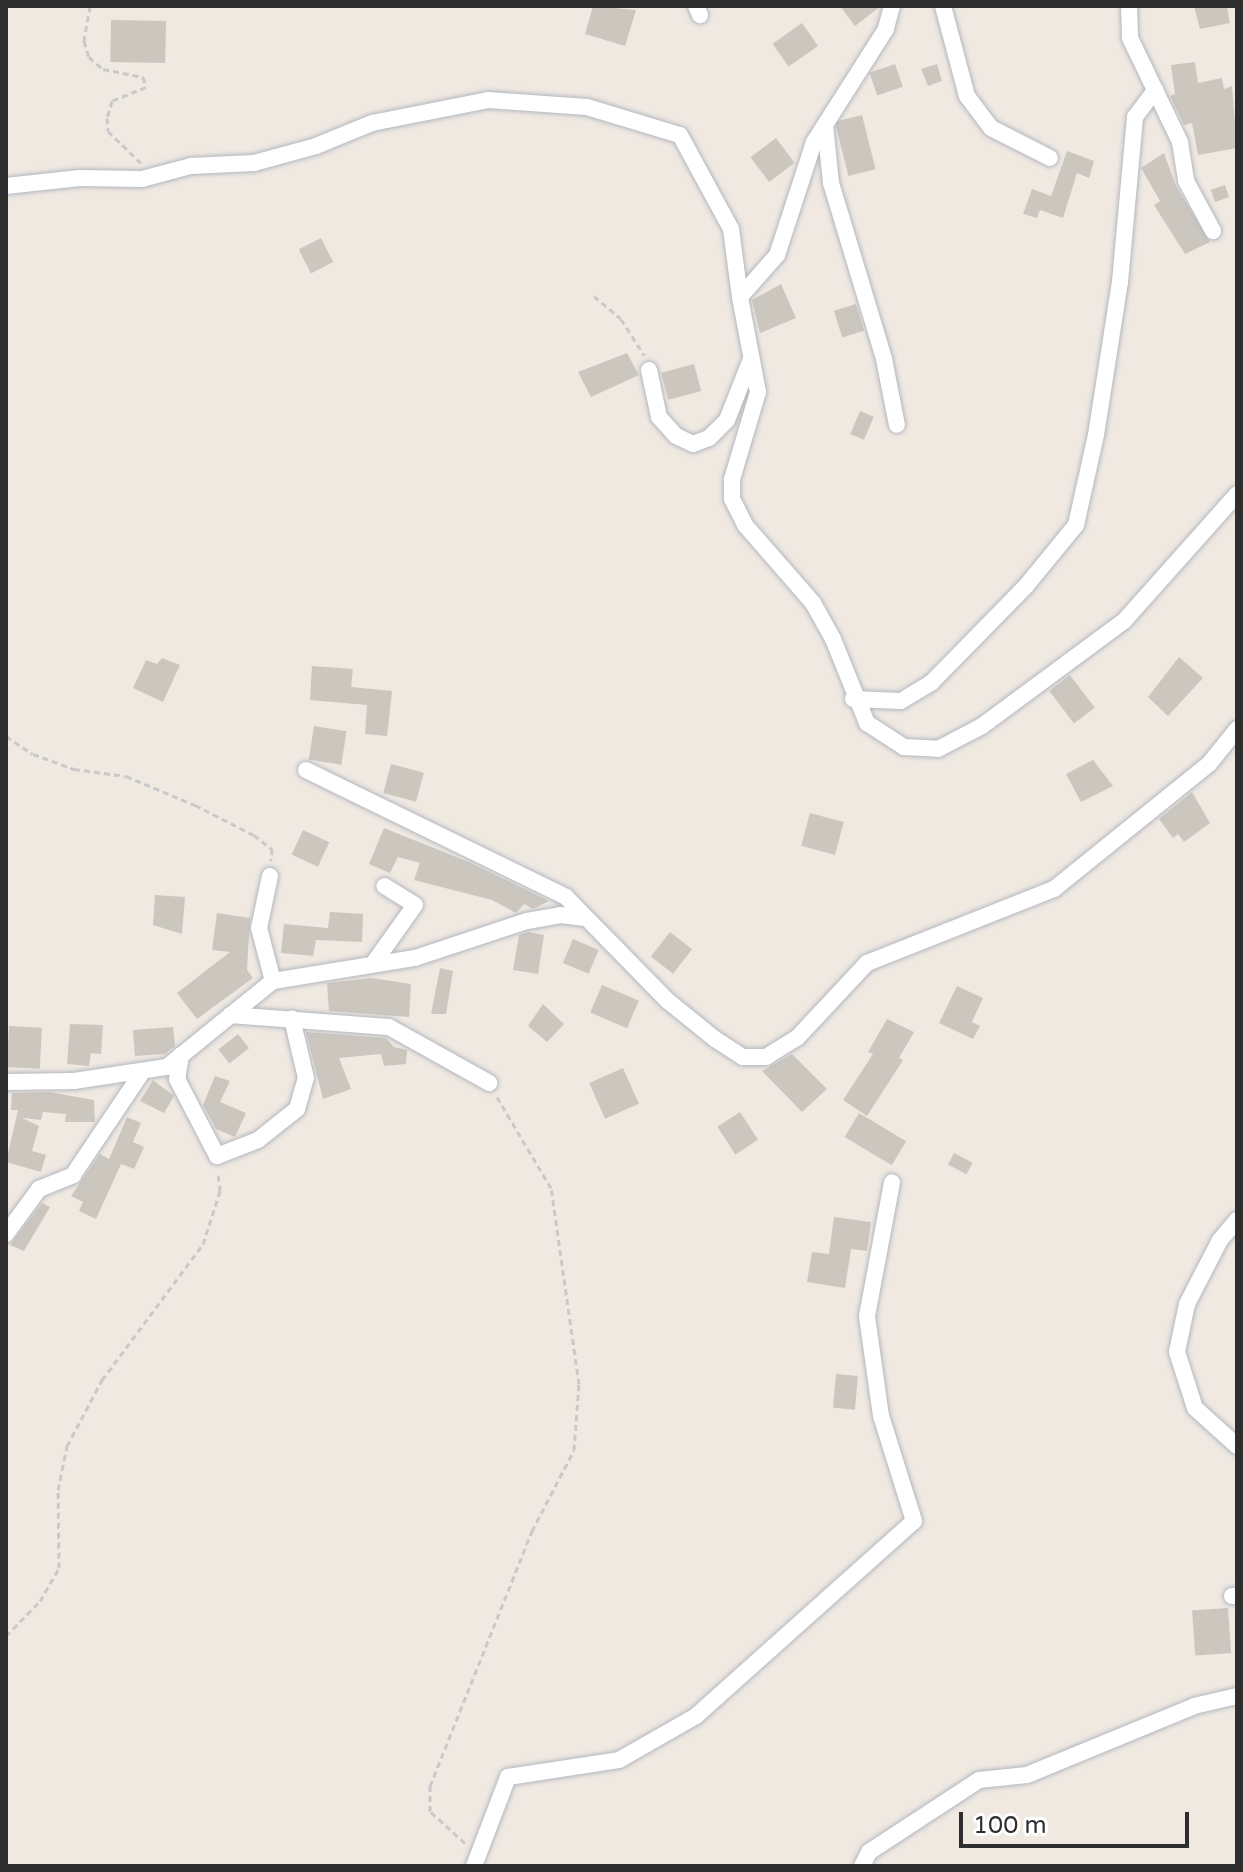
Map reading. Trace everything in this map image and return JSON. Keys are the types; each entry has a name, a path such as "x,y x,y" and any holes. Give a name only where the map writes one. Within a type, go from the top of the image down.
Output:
{"street":[{"path":"740,297 777,255 814,142 886,29 892,6"},
{"path":"943,6 967,96 991,128 1050,158"},
{"path":"1129,6 1130,38 1180,142 1186,181 1213,231"},
{"path":"853,699 901,701 931,683 1026,586 1076,525 1096,435 1120,282 1135,117 1155,90"},
{"path":"6,186 154,176 191,166 254,163 316,146 372,123 488,100 587,107 680,135 731,229 740,297 753,354 758,392 732,479 732,499 745,525 813,603 833,639 853,699 867,723 904,747 938,749 971,732 1124,621 1237,494"},
{"path":"825,125 831,183 884,359 897,425"},
{"path":"649,370 659,417 676,436 693,444 709,438 727,420 753,354"},
{"path":"306,770 566,897 584,918 715,1039 743,1057 766,1057 797,1038 867,963 1054,889 1209,764 1237,729"},
{"path":"270,876 259,928 273,981"},
{"path":"373,964 415,905 385,886"},
{"path":"6,1082 74,1081 167,1067 273,981 415,958 527,921 560,915 584,918"},
{"path":"230,1015 389,1027 489,1083"},
{"path":"181,1055 177,1079 217,1156 258,1140 297,1109 304,1096 306,1078 292,1019"},
{"path":"6,1234 24,1205 39,1189 73,1175 143,1071"},
{"path":"475,1860 508,1777 619,1760 696,1716 914,1521 881,1416 867,1316 892,1182"},
{"path":"6,1203 24,1205"},
{"path":"1237,1220 1220,1240 1187,1304 1177,1352 1195,1408 1237,1446"},
{"path":"862,1866 869,1852 979,1780 1027,1775 1194,1706 1237,1696"}],"path":[{"path":"90,6 84,41 89,57 103,69 143,77 146,87 112,101 108,131 154,176"},
{"path":"594,296 640,343 649,370"},
{"path":"6,736 33,754 74,769 126,776 155,787 254,835 272,849 270,876"},
{"path":"475,1860 430,1811 430,1786 532,1531 574,1450 579,1384 551,1188 489,1083"},
{"path":"6,1636 40,1601 59,1568 58,1490 67,1446 102,1380 203,1244 220,1191 217,1156"}],"building":[{"path":"593,6 636,10 625,46 585,34"},
{"path":"840,6 881,6 855,26"},
{"path":"1194,6 1227,6 1230,23 1200,29"},
{"path":"111,20 166,21 165,63 110,62"},
{"path":"802,23 818,46 789,67 773,44"},
{"path":"1195,62 1198,83 1222,78 1224,89 1232,86 1237,148 1198,155 1192,123 1184,125 1170,96 1175,94 1171,65"},
{"path":"895,64 903,87 877,95 869,73"},
{"path":"937,64 942,81 928,86 921,69"},
{"path":"862,115 876,169 848,176 835,122"},
{"path":"776,138 795,163 769,182 750,157"},
{"path":"1067,151 1094,161 1089,178 1077,173 1063,218 1040,210 1037,218 1023,214 1032,189 1051,196"},
{"path":"1164,153 1176,186 1210,242 1185,254 1154,205 1160,201 1141,168"},
{"path":"1225,185 1229,197 1215,202 1211,190"},
{"path":"321,238 333,262 311,273 299,249"},
{"path":"781,284 796,318 760,333 752,300"},
{"path":"856,304 864,331 842,338 834,311"},
{"path":"627,353 639,375 591,397 578,372"},
{"path":"694,364 701,391 668,400 661,373"},
{"path":"860,411 874,417 864,440 850,434"},
{"path":"1179,657 1203,678 1168,716 1148,697"},
{"path":"162,658 180,665 163,702 133,688 146,660 157,664"},
{"path":"312,666 353,669 351,687 392,691 387,736 365,734 367,705 310,700"},
{"path":"1070,675 1095,708 1074,723 1049,691"},
{"path":"314,726 347,731 341,765 309,760"},
{"path":"1093,760 1113,786 1081,802 1066,774"},
{"path":"391,764 424,773 416,802 383,793"},
{"path":"1192,792 1210,823 1184,842 1178,834 1173,838 1159,819"},
{"path":"810,813 844,822 835,855 801,846"},
{"path":"384,828 471,863 549,901 533,909 524,904 516,913 492,900 414,880 420,863 398,857 390,873 369,864"},
{"path":"303,830 329,842 318,867 292,854"},
{"path":"155,895 185,897 182,934 153,925"},
{"path":"330,912 363,914 362,942 316,940 313,956 281,953 284,924 328,928"},
{"path":"217,913 250,918 247,970 253,978 197,1019 177,993 230,952 212,950"},
{"path":"528,932 544,935 538,974 513,970 519,935"},
{"path":"670,932 692,949 673,974 651,956"},
{"path":"573,939 599,950 589,974 563,963"},
{"path":"440,968 453,971 446,1014 431,1014"},
{"path":"372,978 411,984 409,1017 329,1011 327,983"},
{"path":"602,985 639,1001 627,1028 590,1013"},
{"path":"957,986 983,998 972,1022 980,1026 973,1039 939,1023"},
{"path":"543,1004 564,1024 547,1042 528,1026"},
{"path":"887,1019 914,1032 899,1058 903,1060 867,1116 843,1100 873,1054 868,1052"},
{"path":"70,1024 103,1025 101,1054 91,1053 89,1066 67,1064"},
{"path":"9,1026 42,1028 40,1069 7,1067"},
{"path":"173,1027 175,1046 165,1054 135,1056 133,1030"},
{"path":"306,1032 386,1038 394,1047 407,1050 406,1064 384,1066 381,1054 339,1058 351,1089 323,1099"},
{"path":"238,1034 249,1048 229,1064 218,1049"},
{"path":"792,1054 827,1089 802,1112 762,1071"},
{"path":"623,1068 639,1104 605,1119 589,1083"},
{"path":"215,1076 230,1081 220,1102 246,1113 235,1137 216,1129 203,1105"},
{"path":"153,1080 174,1096 164,1113 140,1101"},
{"path":"49,1092 94,1100 95,1122 65,1122 66,1114 43,1112 41,1120 22,1118 39,1126 32,1151 46,1155 41,1172 6,1162 18,1110 11,1110 12,1093"},
{"path":"740,1112 758,1140 735,1154 717,1127"},
{"path":"859,1113 906,1141 892,1165 845,1137"},
{"path":"127,1117 141,1123 133,1142 144,1147 134,1169 121,1164 96,1219 79,1211 83,1202 71,1196 100,1154 109,1159"},
{"path":"954,1153 973,1163 966,1174 948,1164"},
{"path":"42,1203 50,1207 24,1251 10,1245"},
{"path":"834,1217 871,1222 867,1251 851,1249 845,1288 807,1282 812,1252 829,1254"},
{"path":"836,1374 858,1376 855,1410 833,1408"},
{"path":"1228,1608 1231,1653 1195,1655 1192,1611"}]}
